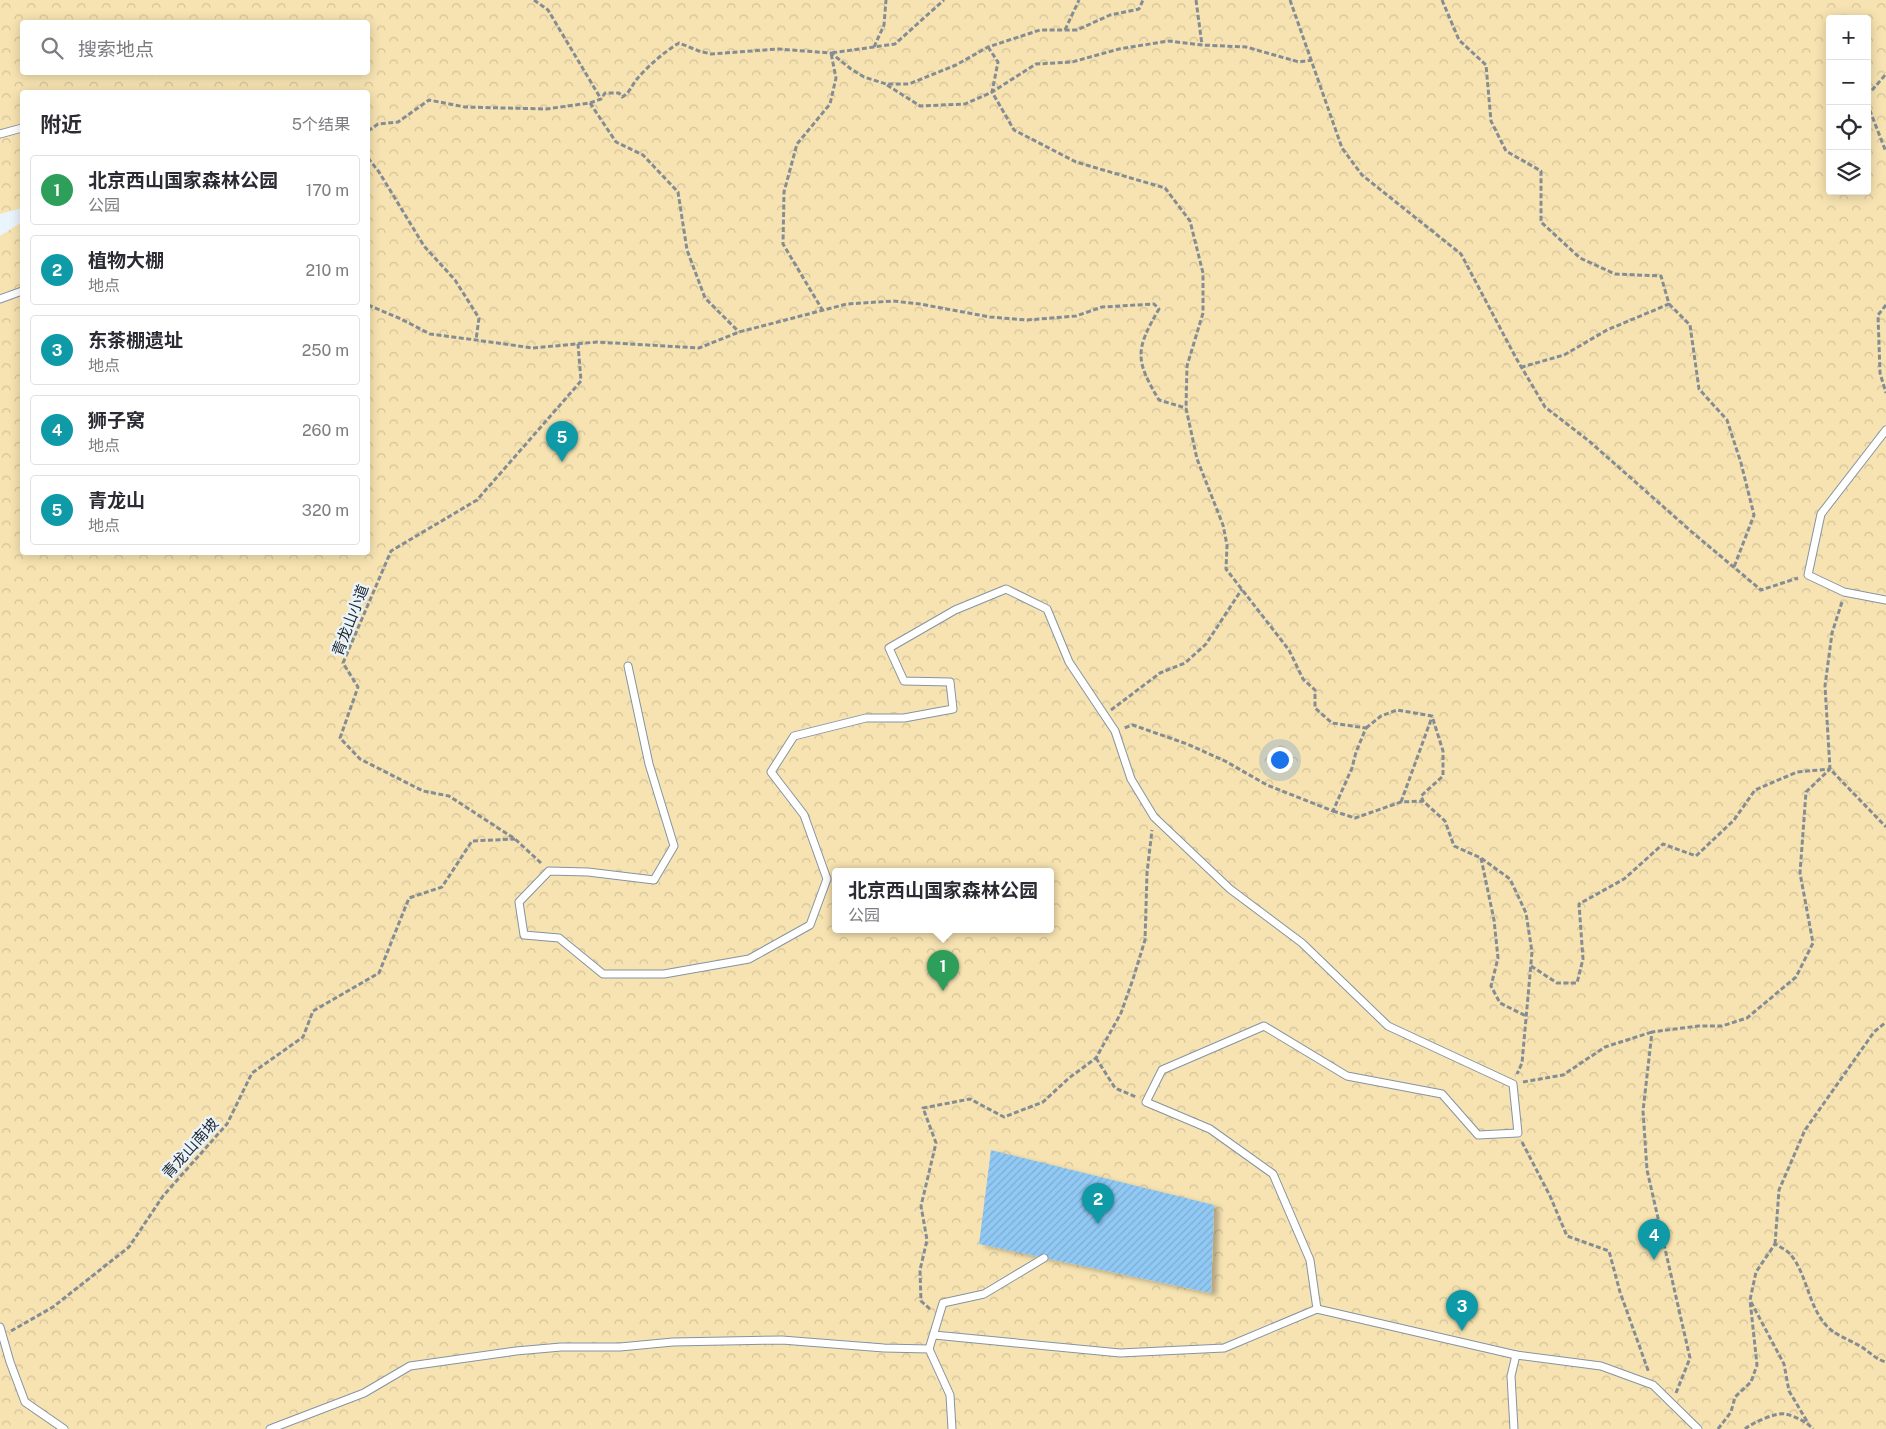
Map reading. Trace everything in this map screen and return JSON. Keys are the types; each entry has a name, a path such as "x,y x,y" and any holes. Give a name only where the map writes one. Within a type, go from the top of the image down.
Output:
{"lane":[{"path":"0,134 20,129"},
{"path":"0,299 20,292"},
{"path":"1886,430 1821,514 1808,575 1844,592 1886,600"},
{"path":"628,666 649,764 674,846 654,880 588,872 549,871 519,902 524,934 559,938 603,974 664,974 750,959 810,925 827,879 804,815 771,772 794,736 866,718 904,718 954,708 950,682 904,681 889,648 955,610 1006,589 1047,608 1069,662 1115,731 1132,778 1154,817 1230,889 1302,943 1388,1026 1513,1084 1518,1133 1478,1134 1442,1094 1347,1076 1264,1026 1162,1070 1146,1102 1210,1129 1273,1174 1310,1260 1317,1308"},
{"path":"952,1429 950,1395 929,1349 943,1303 984,1294 1044,1258"},
{"path":"934,1335 1120,1353 1224,1348 1317,1308 1516,1355 1601,1366 1652,1385 1698,1429"},
{"path":"0,1327 10,1362 25,1402 64,1429"},
{"path":"270,1429 364,1393 410,1366 516,1351 560,1347 620,1347 673,1342 782,1340 884,1348 929,1349"},
{"path":"1514,1429 1511,1376 1516,1355"}],"path":[{"path":"534,0 548,10 601,99"},
{"path":"874,47 884,25 886,0"},
{"path":"370,130 378,124 398,122 429,100 465,107 546,109 590,103 601,99 606,93 619,93 622,97 626,95 638,78 679,43 711,54 778,49 831,53 895,44 944,0"},
{"path":"1065,30 1079,0"},
{"path":"886,84 909,84 956,65 988,47 1040,30 1077,30 1110,15 1139,9 1143,0"},
{"path":"1196,0 1202,45"},
{"path":"1290,0 1342,148 1362,175 1460,254 1545,407 1589,441 1761,590 1808,575"},
{"path":"1442,0 1459,40 1486,65 1492,121 1506,151 1541,171 1541,222 1580,258 1615,274 1661,276 1669,304 1690,325 1698,389 1727,420 1742,463 1754,515 1734,567"},
{"path":"831,53 864,77 886,84 920,106 965,104 992,92 1036,64 1072,62 1119,49 1168,41 1246,47 1299,62 1312,60"},
{"path":"988,47 998,62 992,92 1014,130 1076,162 1165,188 1190,221 1204,273 1204,313 1187,366 1186,408 1197,459 1224,525 1227,545 1226,569 1289,650 1303,679 1316,690 1315,708 1332,723 1366,728"},
{"path":"823,311 783,244 784,192 797,144 830,104 836,78 831,53"},
{"path":"1871,91 1886,74"},
{"path":"590,103 616,142 643,155 678,192 687,250 705,298 738,332"},
{"path":"1868,105 1886,152"},
{"path":"370,161 424,246 455,280 480,318 476,340"},
{"path":"370,306 430,334 533,348 597,342 699,348 738,332 847,304 893,301 990,317 1027,320 1076,316 1102,307 1154,304 1158,309 1146,330 1139,357 1144,376 1159,400 1186,408"},
{"path":"1522,367 1564,355 1607,330 1669,304"},
{"path":"1886,305 1878,315 1880,373 1886,393"},
{"name":"青龙山小道","path":"549,871 515,839 449,796 423,791 360,759 340,738 358,687 343,663 390,551 477,500 581,382 578,344"},
{"path":"1104,716 1160,673 1184,664 1206,644 1242,590"},
{"path":"1844,592 1832,634 1825,686 1830,769 1886,827"},
{"path":"1333,812 1352,768 1356,752 1366,728 1381,716 1396,710 1432,716"},
{"path":"1432,716 1443,751 1443,776 1421,796 1423,801 1445,821 1454,846 1481,858 1510,879 1526,912 1532,952 1531,966 1522,1063 1513,1084"},
{"path":"1401,802 1432,716"},
{"path":"1115,731 1133,725 1187,744 1225,761 1267,785 1333,812 1355,818 1401,802 1423,801"},
{"path":"1531,966 1558,983 1577,983 1583,959 1579,904 1624,879 1663,844 1696,856 1734,820 1755,790 1796,772 1830,769"},
{"path":"1513,1084 1563,1075 1605,1047 1652,1032 1698,1026 1722,1026 1747,1018 1796,977 1813,943 1800,873 1806,792 1830,769"},
{"path":"940,1316 921,1301 920,1270 927,1240 921,1206 936,1143 923,1108 970,1099 1004,1117 1043,1102 1069,1078 1096,1058 1121,1013 1145,940 1147,873 1154,817"},
{"name":"青龙山南坡","path":"2,1336 53,1308 129,1247 163,1196 227,1124 252,1073 303,1038 313,1011 379,973 409,898 442,886 472,841 515,839"},
{"path":"1481,858 1494,920 1498,958 1491,986 1500,1003 1526,1016"},
{"path":"1718,1429 1731,1412 1735,1397 1750,1382 1757,1365 1750,1300 1756,1272 1775,1244 1779,1190 1805,1130 1874,1032 1886,1022"},
{"path":"1652,1032 1643,1111 1647,1170 1690,1358 1672,1403"},
{"path":"1096,1058 1115,1088 1146,1102"},
{"path":"1518,1133 1550,1196 1567,1236 1609,1251 1620,1292 1652,1385"},
{"path":"1775,1244 1790,1254 1805,1280 1814,1306 1825,1324 1842,1337 1862,1347 1877,1360 1886,1362"},
{"path":"1750,1300 1784,1364 1789,1391 1813,1429"},
{"path":"1745,1429 1752,1423 1784,1413 1808,1423"}],"green space":[{"path":"0,0 1886,0 1886,1429 0,1429 0,236 20,223 20,555 370,555 370,90 20,90 20,209 0,214"}],"building":[{"path":"991,1150 1214,1205 1211,1293 979,1244"}],"place":[{"name":"青龙山","path":"562,462"},
{"name":"北京西山国家森林公园","path":"943,991"},
{"name":"植物大棚","path":"1098,1224"},
{"name":"狮子窝","path":"1654,1260"},
{"name":"东茶棚遗址","path":"1462,1331"}]}
